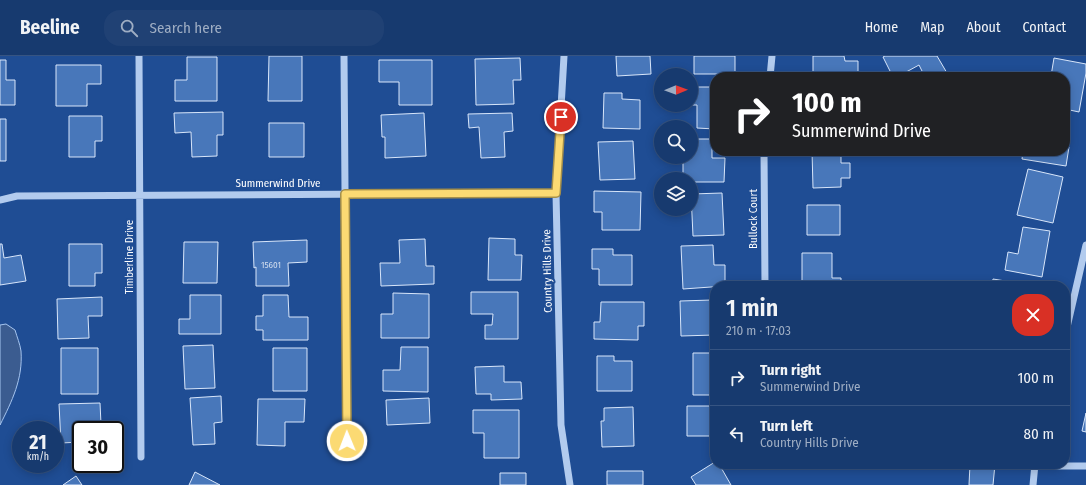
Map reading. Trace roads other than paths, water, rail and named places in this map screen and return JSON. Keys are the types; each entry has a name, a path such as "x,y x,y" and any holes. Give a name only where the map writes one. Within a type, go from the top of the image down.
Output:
{"street":[{"name":"Timberline Drive","path":"139,56 141,457"},
{"path":"344,56 347,456"},
{"name":"Country Hills Drive","path":"564,56 556,193 561,425 570,485"},
{"path":"770,72 772,56"},
{"name":"Bullock Court","path":"764,156 765,281"},
{"name":"Summerwind Drive","path":"0,200 16,196 556,193"},
{"path":"1070,314 1086,245"},
{"path":"1070,466 1086,466"},
{"path":"1033,485 1035,469"}],"water":[{"path":"6,324 15,330 21,348 21,361 16,390 0,425 0,325"}]}
